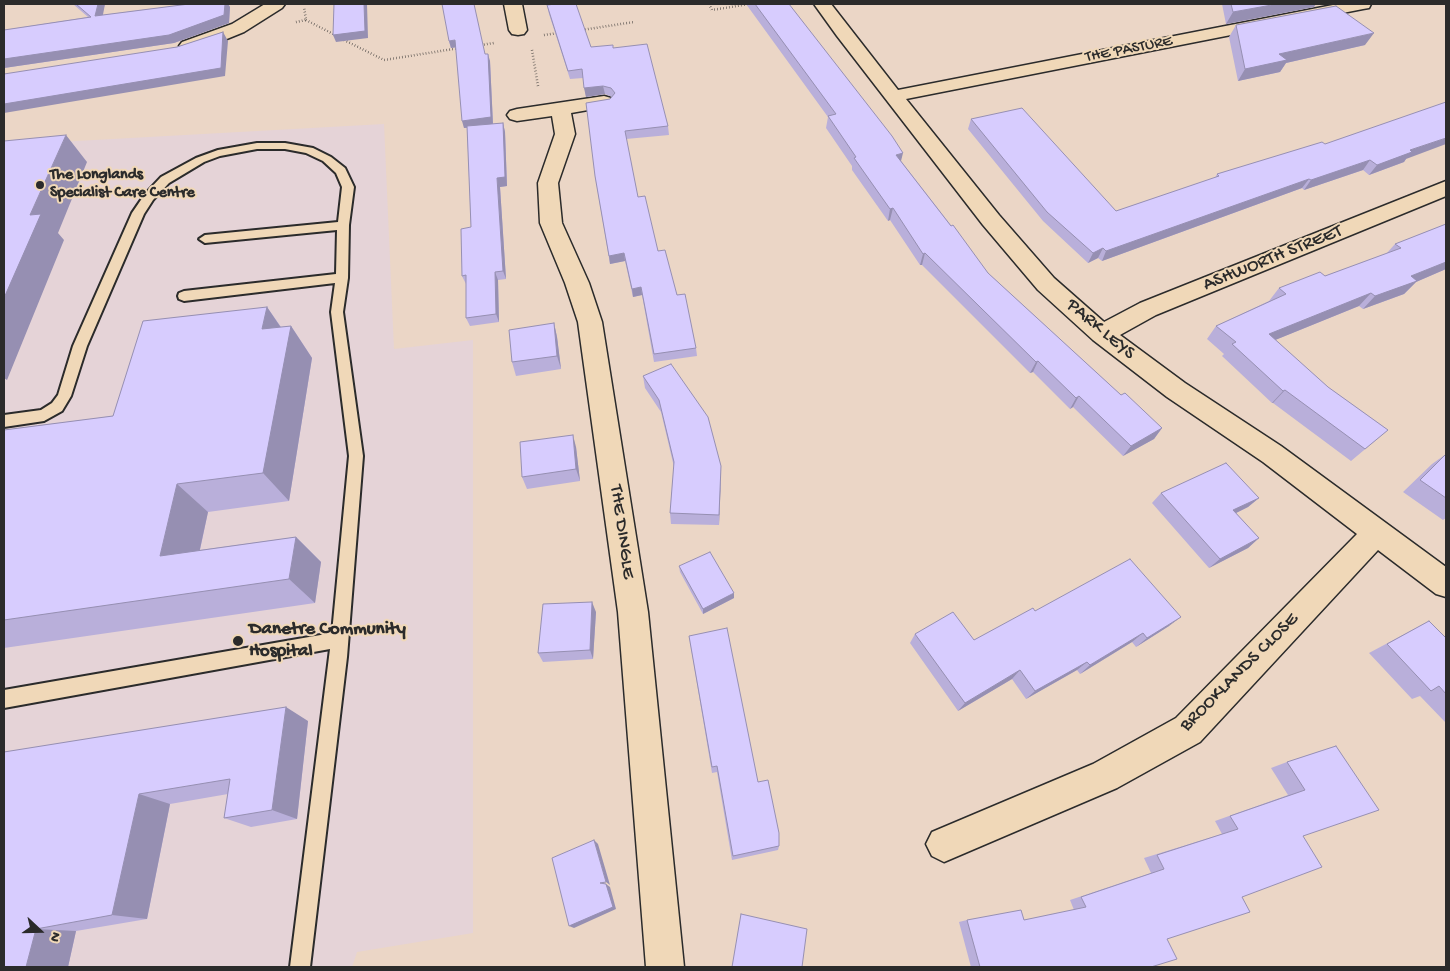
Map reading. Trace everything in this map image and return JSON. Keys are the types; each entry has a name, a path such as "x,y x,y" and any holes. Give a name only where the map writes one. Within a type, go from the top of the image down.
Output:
{"street":[{"path":"176,50 206,41 238,28 276,4"},
{"path":"513,4 522,35"},
{"name":"PARK LEYS","path":"823,4 990,220 1046,284 1102,334 1176,390 1272,454 1446,584"},
{"name":"THE PASTURE","path":"895,96 1363,4"},
{"path":"517,115 604,102"},
{"name":"THE DINGLE","path":"552,110 565,134 548,183 551,223 576,283 592,331 633,612 665,967"},
{"name":"ASHWORTH STREET","path":"1102,334 1148,309 1446,188"},
{"name":"BROOKLANDS CLOSE","path":"944,844 1105,776 1188,730 1377,532"}],"lane":[{"path":"4,421 44,415 57,407 64,396 80,346 138,213 149,197 165,180 182,169 218,153 242,147 285,146 309,150 334,164 346,179 348,186 343,225 342,278 338,312 356,456 338,640 338,657 300,967"},
{"path":"205,239 343,225"},
{"path":"184,296 342,278"},
{"path":"4,699 338,640"}],"path":[{"path":"709,4 712,10 749,4"},
{"path":"306,20 384,60 461,48"},
{"path":"577,30 634,22"},
{"path":"481,45 522,35 558,33"},
{"path":"522,35 552,110"}],"shaded area":[{"name":"Danetre Community Hospital","path":"384,124 394,349 473,340 473,933 357,952 352,967 4,967 4,145"}],"building":[{"path":"76,4 98,4 95,16 189,4 225,4 224,15 169,35 4,59 4,30 91,17"},
{"path":"334,4 364,4 365,31 333,35"},
{"path":"442,4 474,4 485,54 488,54 491,117 462,121 455,40 449,41"},
{"path":"576,4 591,47 613,45 613,48 647,44 668,126 625,131 638,197 645,196 658,251 665,250 677,295 685,294 696,348 654,354 641,287 632,289 624,253 609,256 595,176 586,103 610,99 615,93 611,88 603,86 584,88 582,69 568,71 547,5"},
{"path":"755,4 789,4 892,136 903,153 896,155 951,226 953,225 988,273 1121,395 1125,393 1162,428 1131,446 1079,396 1076,398 1038,361 1036,362 925,253 923,254 893,208 890,209 854,158 856,157 828,116 836,114"},
{"path":"1231,4 1277,4 1233,12"},
{"path":"1336,6 1374,33 1279,54 1287,60 1245,69 1236,25"},
{"path":"223,32 221,68 4,104 4,74 177,47"},
{"path":"1446,102 1446,138 1410,150 1412,152 1377,165 1370,160 1311,180 1309,179 1106,251 1103,248 1093,253 1047,212 971,119 1022,108 1116,211 1219,176 1217,174 1322,142 1325,144"},
{"path":"503,123 505,177 497,178 503,271 495,272 496,314 466,318 466,275 462,276 461,229 471,227 467,126"},
{"path":"66,135 30,215 41,214 4,298 4,141"},
{"path":"1446,224 1446,262 1411,276 1417,281 1375,296 1371,293 1269,334 1328,387 1388,430 1365,449 1285,390 1283,391 1232,344 1236,342 1216,326 1286,294 1279,288 1320,272 1325,276 1401,248 1395,244"},
{"path":"267,307 262,329 291,326 263,473 177,484 160,556 296,537 289,579 4,620 4,430 113,416 143,321"},
{"path":"554,323 557,356 512,362 509,330"},
{"path":"671,364 708,417 721,466 719,515 670,513 674,462 659,400 643,376"},
{"path":"573,435 576,469 522,477 520,442"},
{"path":"1446,454 1446,498 1420,480"},
{"path":"1226,463 1259,498 1233,510 1259,538 1220,559 1161,493"},
{"path":"710,552 734,593 703,609 679,566"},
{"path":"1130,559 1181,617 1147,638 1143,633 1090,665 1087,662 1035,691 1020,670 965,703 915,634 953,612 974,640 1033,608 1035,611"},
{"path":"592,602 590,650 538,653 543,604"},
{"path":"1429,621 1446,638 1446,694 1439,686 1431,691 1387,644"},
{"path":"727,628 758,782 768,780 779,833 779,846 733,856 717,766 712,767 689,636"},
{"path":"286,707 272,810 224,818 230,779 139,794 112,915 36,929 26,967 4,967 4,752"},
{"path":"1336,746 1379,810 1303,836 1322,867 1242,897 1250,912 1167,939 1177,959 1151,967 980,967 967,920 1021,910 1024,920 1086,907 1081,897 1164,869 1157,855 1238,829 1230,816 1305,790 1287,762"},
{"path":"594,840 606,882 600,883 606,884 613,907 569,926 552,858"},
{"path":"741,914 807,929 802,967 732,967"}],"place":[{"name":"The Longlands Specialist Care Centre","path":"40,185"},
{"name":"Danetre Community Hospital","path":"238,641"}]}
